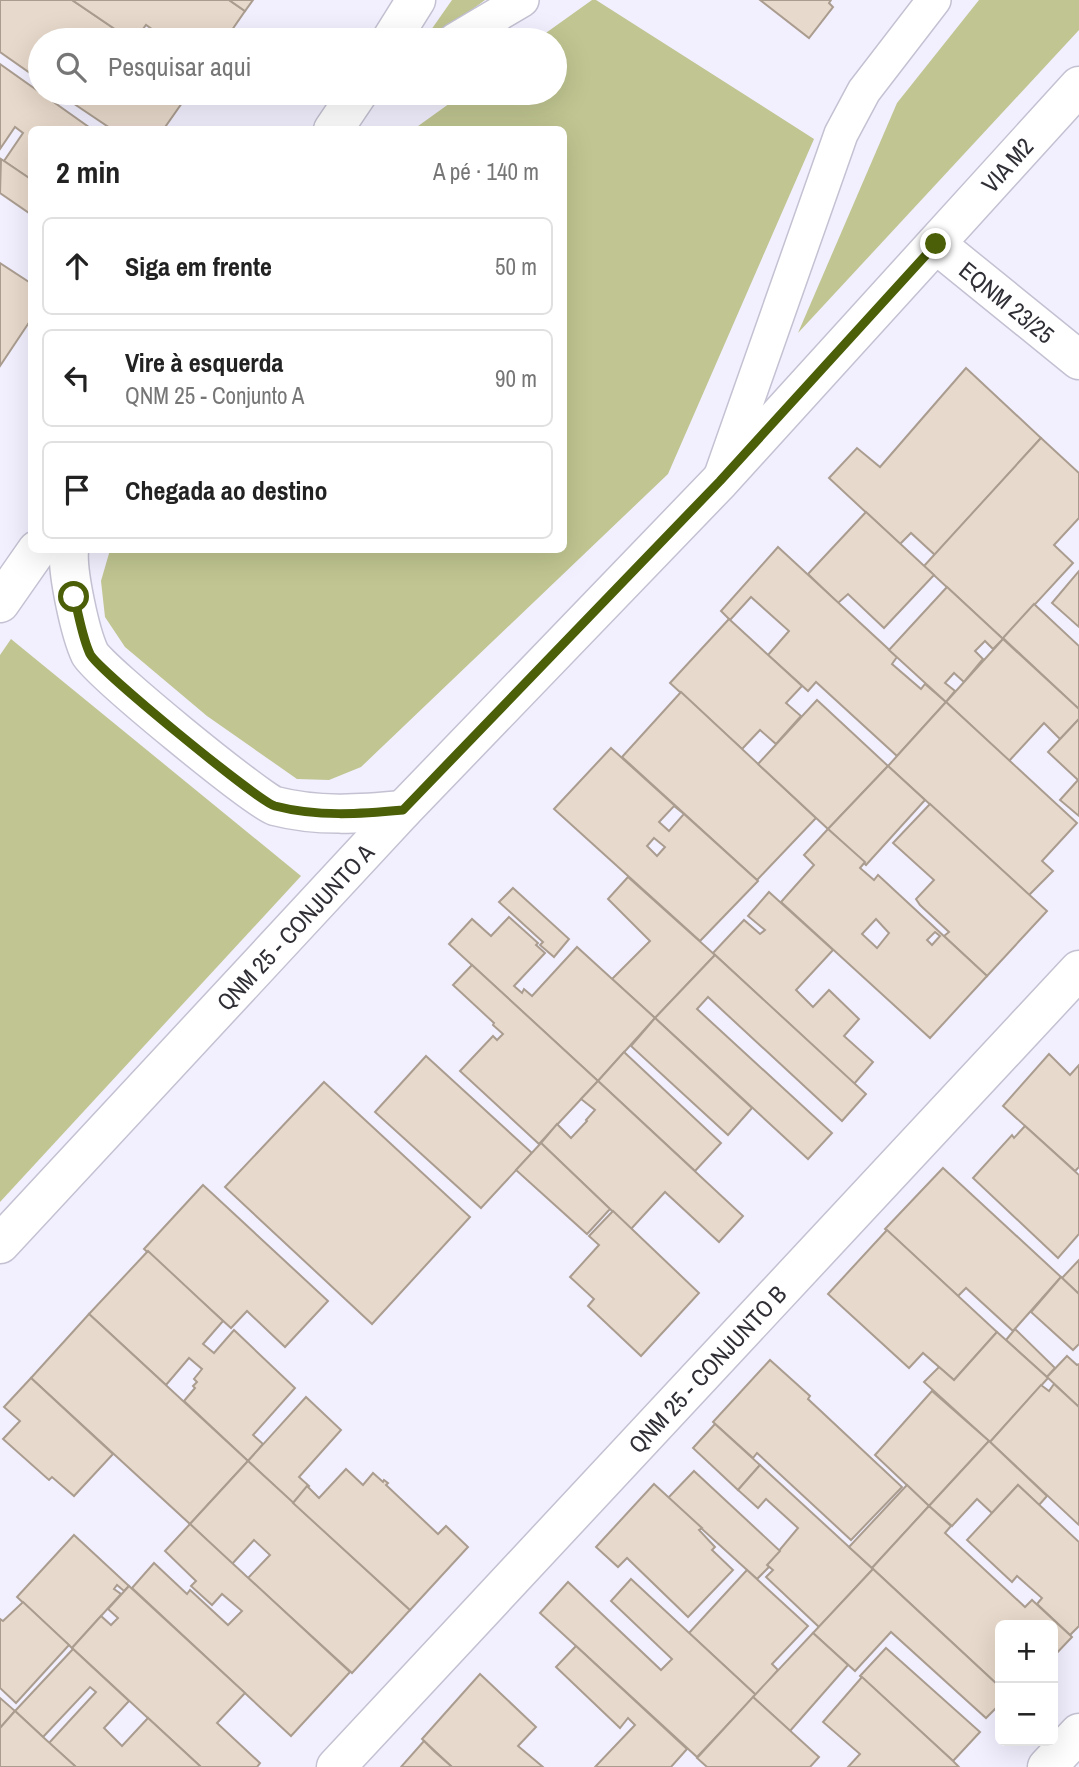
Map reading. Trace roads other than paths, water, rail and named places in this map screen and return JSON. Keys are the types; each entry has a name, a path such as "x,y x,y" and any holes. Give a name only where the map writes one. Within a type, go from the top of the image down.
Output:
{"main road":[{"path":"398,28 416,0"},
{"name":"VIA M2","path":"936,244 1079,86"},
{"name":"QNM 25 - CONJUNTO A","path":"0,1244 403,810 720,481 936,244"},
{"name":"EQNM 23/25","path":"936,244 1079,360"},
{"path":"0,603 35,553"},
{"path":"69,553 74,597 91,656 200,751 273,806 323,813 362,814 403,810"},
{"name":"QNM 25 - CONJUNTO B","path":"335,1767 1079,970"},
{"path":"1047,1767 1079,1733"}],"lane":[{"path":"474,28 522,0"},
{"path":"720,481 841,134 864,91 934,0"}]}
